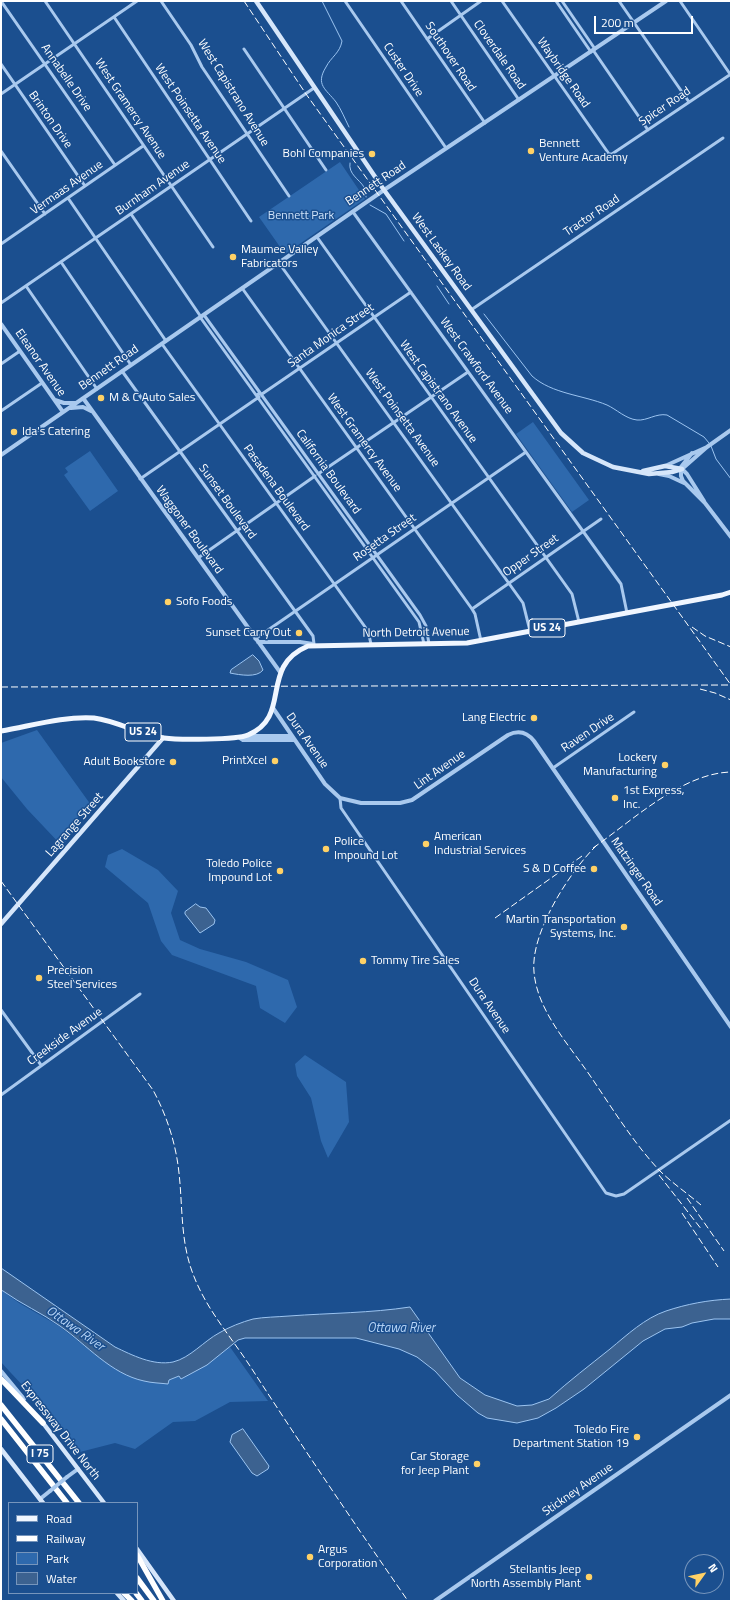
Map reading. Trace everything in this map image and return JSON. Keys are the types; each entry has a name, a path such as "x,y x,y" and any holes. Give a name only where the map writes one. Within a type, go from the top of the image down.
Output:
{"highway":[{"path":"1,1379 43,1423"},
{"name":"I 75","path":"1,1405 78,1502"},
{"name":"I 75","path":"1,1419 66,1502"},
{"path":"138,1558 164,1601"},
{"path":"138,1579 154,1601"}],"main road":[{"name":"West Laskey Road","path":"256,1 384,190 550,419 571,443 584,453 607,465 624,470 643,471 656,474 681,469"},
{"name":"West Laskey Road","path":"643,471 665,466 681,469"},
{"name":"US 24","path":"722,595 731,592"},
{"name":"North Detroit Avenue","path":"1,732 64,720 87,718 106,720 163,738 240,738 260,728 269,717 273,708 280,672 292,655 303,648 314,644 462,644 722,595 731,596"},
{"name":"Lagrange Street","path":"1,924 163,738"},
{"name":"Expressway Drive North","path":"43,1423 103,1502"},
{"path":"1,1449 3,1456 41,1501"},
{"path":"138,1550 174,1601"}],"street":[{"name":"Annabelle Drive","path":"2,1 115,165"},
{"name":"West Gramercy Avenue","path":"45,1 213,248"},
{"path":"1,94 137,1"},
{"name":"West Capistrano Avenue","path":"161,1 191,45 202,67 289,196"},
{"name":"Custer Drive","path":"345,1 446,148"},
{"name":"Southover Road","path":"401,1 484,123"},
{"name":"Cloverdale Road","path":"451,1 519,100"},
{"path":"427,39 481,1"},
{"name":"Waybridge Road","path":"502,1 609,154"},
{"path":"556,1 593,50"},
{"path":"562,1 593,50 648,130"},
{"path":"619,1 689,102"},
{"name":"Bennett Road","path":"1,455 384,190 666,1"},
{"path":"680,1 731,74"},
{"name":"West Poinsetta Avenue","path":"114,17 251,221"},
{"path":"244,49 326,170"},
{"name":"Brinton Drive","path":"1,64 85,186"},
{"name":"Spicer Road","path":"609,154 648,130 731,74"},
{"name":"Burnham Avenue","path":"1,303 314,88"},
{"name":"Tractor Road","path":"470,310 723,138"},
{"name":"Vermaas Avenue","path":"1,244 143,146"},
{"path":"1,151 45,214"},
{"path":"68,198 166,341"},
{"name":"West Crawford Avenue","path":"353,212 621,584 627,613"},
{"name":"California Boulevard","path":"131,214 230,358 405,603 420,625 426,644"},
{"name":"West Capistrano Avenue","path":"317,237 574,596 579,622"},
{"path":"61,262 131,365"},
{"name":"West Poinsetta Avenue","path":"280,263 509,583 524,606 530,631"},
{"path":"26,286 97,389"},
{"name":"West Gramercy Avenue","path":"242,288 472,609 475,614 481,641"},
{"name":"Santa Monica Street","path":"140,479 258,397 261,398 262,394 411,292"},
{"name":"California Boulevard","path":"202,316 234,355 409,600 424,623 426,644"},
{"name":"Eleanor Avenue","path":"1,324 63,412"},
{"name":"Pasadena Boulevard","path":"162,344 368,631 371,644"},
{"path":"1,364 20,351"},
{"path":"230,358 234,355"},
{"name":"Sunset Boulevard","path":"122,371 313,636 314,644"},
{"path":"198,558 315,477 318,479 319,475 468,372"},
{"path":"1,411 42,383"},
{"name":"Waggoner Boulevard","path":"83,398 256,641 280,672"},
{"path":"53,399 64,403 76,403"},
{"path":"67,409 83,407 94,413"},
{"path":"681,469 712,443 731,430"},
{"path":"286,437 290,434"},
{"path":"665,466 707,447"},
{"name":"Rosetta Street","path":"256,641 334,584 526,452"},
{"path":"692,453 684,462 681,469 682,479 686,485 705,503"},
{"path":"681,469 690,477 705,503 731,537"},
{"name":"West Laskey Road","path":"656,474 669,476 686,485"},
{"path":"344,518 348,515"},
{"name":"Opper Street","path":"472,609 601,519"},
{"path":"405,603 409,600"},
{"name":"North Detroit Avenue","path":"256,641 300,642 314,644"},
{"name":"Dura Avenue","path":"273,708 324,784 340,798 341,808 344,813 606,1193 616,1196 624,1194 731,1120"},
{"name":"Raven Drive","path":"552,768 634,712"},
{"name":"Matzinger Road","path":"521,732 532,738 731,1027"},
{"name":"Lint Avenue","path":"340,798 361,803 400,803 412,800 512,733 521,732"},
{"path":"246,736 292,736"},
{"path":"240,738 242,740 295,740"},
{"name":"Creekside Avenue","path":"1,1095 140,994"},
{"path":"1,1010 41,1065"},
{"name":"Expressway Drive North","path":"1,1371 43,1423"},
{"name":"Stickney Avenue","path":"435,1601 731,1395"},
{"path":"41,1501 50,1491 78,1469"}],"green space":[{"name":"Bennett Park","path":"340,162 365,199 285,254 259,217"},
{"path":"533,422 589,500 572,512 516,434"},
{"path":"90,451 118,491 90,511 64,475 68,472 65,468"},
{"path":"37,730 91,805 73,822 75,829 62,846 27,809 1,777 1,743"},
{"path":"122,849 158,870 178,891 171,913 180,940 200,949 246,962 288,980 297,1007 285,1023 260,1008 256,986 172,955 161,941 148,903 105,867 108,855"},
{"path":"305,1055 346,1082 349,1122 328,1158 321,1141 311,1098 297,1076 295,1064"},
{"path":"1,1290 19,1303 59,1326 95,1354 169,1380 179,1376 181,1378 230,1347 268,1401 230,1402 195,1421 173,1422 135,1449 115,1443 80,1452 53,1416 1,1362"}],"water":[{"path":"253,655 259,661 263,670 260,673 248,675 230,673 231,670"},
{"path":"196,904 200,907 206,908 215,920 214,924 200,933 185,914 185,912"},
{"name":"Ottawa River","path":"1,1268 115,1347 143,1359 165,1363 173,1362 185,1357 213,1336 253,1319 365,1312 410,1307 460,1378 485,1395 517,1406 532,1405 549,1399 644,1322 658,1314 690,1304 731,1299 731,1319 714,1319 692,1323 682,1327 665,1329 643,1341 584,1389 556,1408 538,1418 517,1423 487,1418 478,1413 457,1395 435,1371 417,1357 399,1349 356,1338 245,1338 238,1340 207,1365 181,1379 179,1376 169,1380 168,1384 147,1382 132,1377 110,1366 53,1321 1,1290"},
{"path":"243,1429 269,1466 268,1469 257,1476 252,1473 230,1442 232,1435"}],"waterway":[{"path":"322,1 342,41 339,49 323,73 322,83 338,105 349,127"},
{"path":"350,163 354,176 364,187 366,197"},
{"path":"370,205 386,214 404,241"},
{"path":"437,286 449,304"},
{"path":"484,314 532,376 540,382 549,387 607,405 633,419 641,420 659,415 667,415 704,437 709,443"},
{"path":"711,446 716,459 731,479"}],"railway":[{"path":"244,1 306,94 731,685"},
{"path":"692,627 705,636 731,647"},
{"path":"1,687 731,685"},
{"path":"700,689 715,693 731,700"},
{"path":"593,848 641,812 676,789 694,780 713,774 731,772"},
{"path":"597,845 586,856 564,886 545,922 538,939 534,956 536,986 541,1000 556,1028 649,1159 669,1179 701,1205"},
{"path":"495,918 582,856"},
{"path":"1,881 153,1090 167,1120 178,1162 184,1240 190,1266 200,1291 220,1324 250,1366 408,1601"},
{"path":"659,1175 702,1230"},
{"path":"687,1198 724,1251"},
{"path":"682,1213 718,1267"}],"place":[{"name":"Bennett Venture Academy","path":"531,151"},
{"name":"Bohl Companies","path":"372,154"},
{"name":"Maumee Valley Fabricators","path":"233,257"},
{"name":"M & C Auto Sales","path":"101,398"},
{"name":"Ida's Catering","path":"14,432"},
{"name":"Sofo Foods","path":"168,602"},
{"name":"Sunset Carry Out","path":"299,633"},
{"name":"Lang Electric","path":"534,718"},
{"name":"PrintXcel","path":"275,761"},
{"name":"Adult Bookstore","path":"173,762"},
{"name":"Lockery Manufacturing","path":"665,765"},
{"name":"1st Express, Inc.","path":"615,798"},
{"name":"American Industrial Services","path":"426,844"},
{"name":"Police Impound Lot","path":"326,849"},
{"name":"S & D Coffee","path":"594,869"},
{"name":"Toledo Police Impound Lot","path":"280,871"},
{"name":"Martin Transportation Systems, Inc.","path":"624,927"},
{"name":"Tommy Tire Sales","path":"363,961"},
{"name":"Precision Steel Services","path":"39,978"},
{"name":"Toledo Fire Department Station 19","path":"637,1437"},
{"name":"Car Storage for Jeep Plant","path":"477,1464"},
{"name":"Argus Corporation","path":"310,1557"},
{"name":"Stellantis Jeep North Assembly Plant","path":"589,1577"}]}
